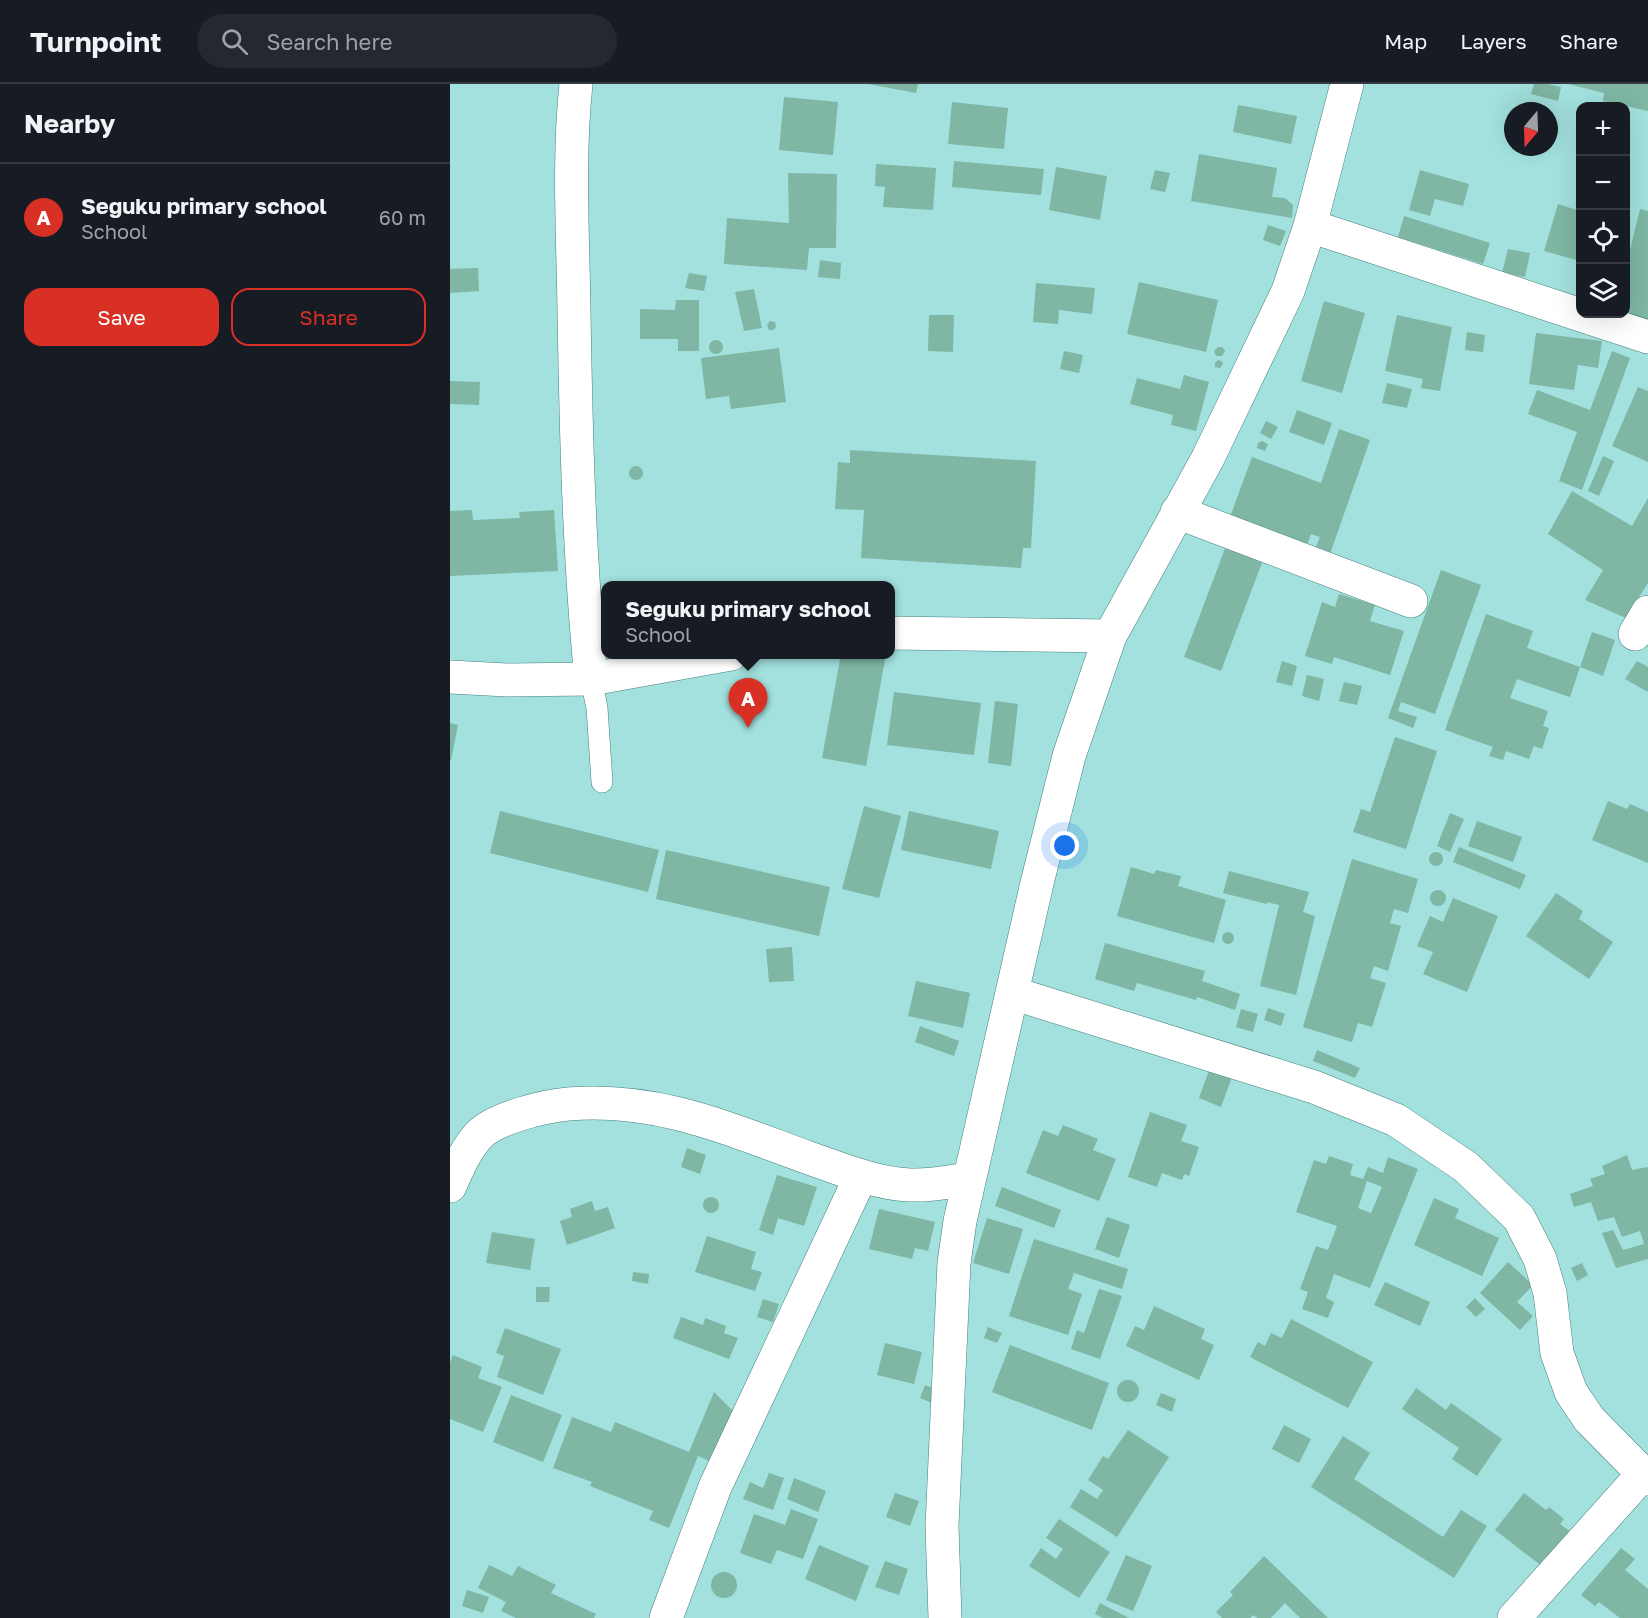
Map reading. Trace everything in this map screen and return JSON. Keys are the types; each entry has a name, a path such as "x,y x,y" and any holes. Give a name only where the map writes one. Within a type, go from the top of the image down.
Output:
{"street":[{"path":"576,84 572,193 575,370 584,609 591,679"},
{"path":"945,1618 942,1526 954,1263 968,1179 1069,756 1110,636 1208,458 1288,291 1310,226 1347,84"},
{"path":"1310,226 1648,337"},
{"path":"1177,512 1411,601"},
{"path":"895,633 1110,636"},
{"path":"450,677 507,680 591,679 703,659"},
{"path":"1012,993 1134,1029 1314,1087 1396,1120 1466,1167 1519,1218 1540,1258 1550,1293 1557,1353 1571,1392 1589,1419 1645,1476 1514,1618"},
{"path":"450,1186 464,1156 480,1133 515,1115 553,1105 598,1101 648,1106 689,1115 861,1176 908,1185 937,1184 968,1179"},
{"path":"666,1618 715,1487 861,1176"}],"lane":[{"path":"591,679 597,708 602,782"}],"building":[{"path":"868,84 918,84 916,93"},
{"path":"1534,84 1561,87 1558,101 1531,94"},
{"path":"1568,84 1648,84 1648,111 1630,107 1630,102 1603,101 1604,93"},
{"path":"784,97 838,102 833,155 779,150"},
{"path":"952,102 1008,108 1004,149 948,144"},
{"path":"1238,105 1297,116 1291,144 1233,132"},
{"path":"1199,154 1277,168 1272,197 1285,198 1293,205 1292,218 1191,201"},
{"path":"954,161 1044,169 1041,195 952,187"},
{"path":"876,164 936,168 933,210 883,207 885,187 875,186"},
{"path":"1056,167 1107,176 1100,220 1049,210"},
{"path":"1155,170 1170,173 1165,192 1150,189"},
{"path":"1420,170 1469,184 1463,206 1435,199 1430,216 1409,210"},
{"path":"788,173 837,174 836,248 809,248 807,270 724,264 727,218 789,223"},
{"path":"1558,204 1576,210 1576,260 1544,251"},
{"path":"1640,209 1648,211 1648,321 1630,316 1630,250"},
{"path":"1404,216 1490,243 1483,264 1398,237"},
{"path":"1268,225 1286,231 1280,246 1263,240"},
{"path":"1508,249 1530,253 1525,277 1502,273"},
{"path":"820,260 841,263 840,279 818,277"},
{"path":"478,268 479,291 450,293 450,269"},
{"path":"689,273 707,276 704,291 685,288"},
{"path":"1139,282 1218,300 1206,352 1127,334"},
{"path":"1036,283 1095,288 1092,314 1059,310 1058,324 1033,322"},
{"path":"754,289 762,328 744,331 735,292"},
{"path":"676,300 699,300 699,351 678,351 678,339 640,339 640,309 675,310"},
{"path":"1324,301 1365,313 1342,393 1301,381"},
{"path":"929,315 954,315 953,352 928,351"},
{"path":"1397,315 1452,327 1440,391 1421,388 1423,379 1385,371"},
{"path":"770,321 775,322 776,327 773,330 769,330 767,325"},
{"path":"1467,332 1485,335 1483,352 1465,350"},
{"path":"1536,333 1602,341 1598,368 1578,365 1574,390 1529,384"},
{"path":"713,340 719,340 723,347 719,354 713,354 709,350 709,344"},
{"path":"1222,347 1225,351 1222,356 1216,356 1214,351"},
{"path":"779,348 786,402 731,409 729,396 706,399 701,358"},
{"path":"1064,351 1083,355 1079,373 1060,369"},
{"path":"1612,351 1630,358 1582,490 1559,481 1577,432 1528,414 1537,390 1590,410"},
{"path":"1218,360 1223,364 1220,368 1215,367"},
{"path":"1184,375 1209,382 1196,431 1171,425 1173,415 1130,404 1137,378 1180,389"},
{"path":"450,381 480,382 479,405 450,404"},
{"path":"1387,383 1412,389 1407,408 1382,403"},
{"path":"1638,387 1648,391 1648,462 1612,446"},
{"path":"1297,410 1332,423 1324,445 1289,432"},
{"path":"1266,421 1278,427 1271,439 1260,433"},
{"path":"1339,429 1370,440 1330,554 1315,549 1320,537 1311,534 1307,545 1230,517 1252,457 1321,483"},
{"path":"1262,441 1268,444 1265,451 1257,448 1258,443"},
{"path":"850,450 1036,461 1031,548 1023,548 1021,568 861,558 864,510 835,509 838,462 850,463"},
{"path":"1603,456 1614,461 1599,496 1588,491"},
{"path":"633,466 639,466 643,473 639,480 633,480 629,476 629,470"},
{"path":"1572,491 1632,526 1648,498 1648,583 1626,618 1585,600 1603,570 1548,534"},
{"path":"472,510 473,520 520,518 519,512 554,510 558,571 450,576 450,511"},
{"path":"1226,546 1263,560 1221,671 1184,657"},
{"path":"1441,570 1481,585 1435,714 1401,702 1398,711 1417,717 1413,728 1388,718"},
{"path":"1339,594 1375,605 1370,621 1404,631 1390,675 1334,657 1332,664 1305,656 1322,602 1335,607"},
{"path":"1486,614 1533,631 1527,648 1580,667 1570,697 1517,679 1510,698 1548,711 1543,726 1549,728 1542,749 1534,746 1529,759 1506,751 1503,760 1489,756 1493,747 1445,730"},
{"path":"1592,632 1615,640 1603,676 1580,667"},
{"path":"840,659 885,659 866,766 822,758"},
{"path":"1282,661 1297,666 1292,686 1276,682"},
{"path":"1637,661 1648,667 1648,692 1625,679"},
{"path":"1307,675 1324,679 1319,701 1302,696"},
{"path":"1344,682 1362,686 1357,705 1339,701"},
{"path":"894,692 981,703 974,755 887,745"},
{"path":"995,701 1018,704 1011,766 988,763"},
{"path":"450,723 458,725 451,760 450,760"},
{"path":"1395,737 1437,751 1406,849 1353,832 1361,809 1370,812"},
{"path":"1608,801 1627,809 1630,804 1648,812 1648,863 1592,840"},
{"path":"864,806 901,816 879,898 842,889"},
{"path":"500,811 659,850 648,892 490,853"},
{"path":"909,811 999,831 991,869 901,850"},
{"path":"1450,813 1464,819 1450,852 1437,846"},
{"path":"1477,821 1522,837 1513,862 1468,846"},
{"path":"1459,847 1526,875 1520,889 1453,862"},
{"path":"666,850 830,887 819,936 656,899"},
{"path":"1436,852 1441,854 1443,859 1441,864 1436,866 1431,864 1429,859 1431,854"},
{"path":"1352,859 1418,879 1408,913 1394,909 1390,923 1401,926 1388,971 1374,966 1370,978 1386,983 1372,1027 1358,1023 1352,1042 1303,1027"},
{"path":"1131,867 1154,874 1156,870 1181,876 1178,886 1226,900 1214,943 1117,916"},
{"path":"1229,871 1309,892 1303,912 1315,916 1296,995 1260,986 1279,905 1223,893"},
{"path":"1438,890 1444,892 1446,898 1444,904 1438,906 1432,904 1430,898 1432,892"},
{"path":"1556,893 1583,911 1579,919 1613,942 1589,979 1526,936"},
{"path":"1453,898 1498,916 1467,992 1423,974 1433,952 1417,946 1430,916 1443,922"},
{"path":"1230,932 1234,938 1230,944 1226,944 1222,936"},
{"path":"1105,943 1205,971 1202,981 1240,994 1235,1010 1197,997 1196,1000 1137,983 1134,991 1095,979"},
{"path":"792,947 794,981 769,982 766,949"},
{"path":"916,981 970,993 963,1028 908,1016"},
{"path":"1268,1008 1285,1014 1281,1026 1264,1020"},
{"path":"1241,1009 1258,1014 1253,1032 1236,1027"},
{"path":"920,1026 959,1041 954,1056 915,1042"},
{"path":"1317,1050 1360,1068 1355,1078 1313,1061"},
{"path":"1211,1065 1233,1074 1221,1107 1199,1098"},
{"path":"1150,1112 1187,1125 1181,1141 1199,1147 1189,1176 1184,1174 1182,1180 1162,1173 1157,1187 1128,1177"},
{"path":"1063,1125 1098,1139 1093,1150 1116,1159 1099,1201 1026,1173 1043,1130 1058,1136"},
{"path":"687,1148 706,1155 700,1174 681,1167"},
{"path":"1627,1155 1632,1170 1648,1167 1648,1259 1616,1268 1602,1233 1613,1230 1623,1250 1644,1244 1640,1231 1622,1237 1614,1217 1598,1221 1591,1202 1574,1207 1570,1194 1593,1186 1590,1179 1605,1174 1602,1166"},
{"path":"1329,1156 1353,1164 1350,1175 1363,1179 1368,1167 1383,1173 1388,1157 1418,1169 1370,1288 1334,1274 1326,1298 1334,1302 1328,1318 1302,1309 1308,1292 1300,1289 1316,1246 1328,1250 1337,1226 1296,1212 1314,1160 1326,1164","holes":["1367,1181 1382,1187 1371,1213 1358,1208"]},
{"path":"777,1175 817,1187 804,1226 778,1218 773,1235 759,1230"},
{"path":"1002,1187 1061,1210 1054,1228 995,1206"},
{"path":"711,1197 717,1199 719,1205 717,1211 711,1213 705,1211 703,1205 705,1199"},
{"path":"1434,1198 1459,1209 1455,1218 1499,1238 1482,1276 1414,1245"},
{"path":"592,1201 595,1211 608,1207 615,1228 567,1245 560,1221 572,1217 570,1209"},
{"path":"879,1209 935,1222 928,1251 915,1248 912,1259 869,1249"},
{"path":"1107,1217 1130,1225 1119,1258 1095,1249"},
{"path":"987,1218 1023,1229 1009,1274 973,1263"},
{"path":"492,1232 535,1239 530,1270 486,1263"},
{"path":"707,1236 756,1252 751,1269 762,1272 755,1291 695,1272"},
{"path":"1034,1239 1128,1269 1122,1289 1074,1273 1068,1289 1082,1294 1068,1335 1009,1316"},
{"path":"1508,1262 1533,1285 1517,1302 1533,1316 1520,1330 1480,1293"},
{"path":"1582,1263 1588,1275 1577,1281 1571,1268"},
{"path":"633,1272 649,1274 648,1284 632,1281"},
{"path":"1385,1282 1430,1302 1420,1326 1374,1305"},
{"path":"536,1287 550,1287 549,1302 536,1302"},
{"path":"1099,1289 1122,1296 1100,1359 1071,1349 1077,1330 1084,1333"},
{"path":"1475,1298 1485,1309 1476,1317 1466,1307"},
{"path":"763,1299 779,1304 773,1322 757,1317"},
{"path":"1154,1306 1205,1329 1201,1339 1214,1345 1199,1380 1126,1346 1135,1326 1144,1330"},
{"path":"681,1317 703,1325 705,1318 726,1326 724,1333 738,1338 729,1359 673,1338"},
{"path":"1291,1319 1373,1362 1348,1408 1250,1357 1258,1342 1265,1346 1271,1333 1282,1338"},
{"path":"988,1327 1002,1333 997,1343 984,1338"},
{"path":"505,1328 561,1349 543,1395 497,1377 504,1356 496,1353"},
{"path":"885,1343 922,1352 914,1384 877,1375"},
{"path":"1010,1345 1109,1383 1092,1430 992,1392"},
{"path":"453,1355 482,1367 478,1378 502,1387 483,1432 450,1419 450,1363"},
{"path":"1128,1380 1136,1383 1139,1391 1136,1399 1128,1402 1120,1399 1117,1391 1120,1383"},
{"path":"925,1385 938,1390 932,1403 920,1398"},
{"path":"1416,1388 1446,1410 1451,1403 1502,1439 1477,1476 1452,1459 1459,1448 1402,1409"},
{"path":"714,1392 736,1414 715,1464 698,1456 669,1528 649,1520 653,1511 590,1486 592,1482 553,1468 572,1417 611,1432 615,1422 689,1452"},
{"path":"1161,1393 1176,1399 1172,1412 1156,1405"},
{"path":"511,1395 562,1415 543,1462 493,1442"},
{"path":"1284,1425 1311,1439 1299,1463 1272,1449"},
{"path":"1128,1430 1169,1457 1117,1537 1070,1507 1081,1489 1097,1499 1103,1490 1088,1480 1103,1456 1108,1459"},
{"path":"1343,1436 1370,1453 1354,1479 1443,1537 1461,1510 1487,1526 1454,1578 1311,1487"},
{"path":"769,1473 784,1478 773,1510 743,1499 750,1482 763,1488"},
{"path":"794,1478 826,1491 818,1512 787,1499"},
{"path":"895,1493 919,1501 910,1526 886,1517"},
{"path":"1524,1493 1546,1510 1549,1507 1564,1519 1560,1524 1571,1532 1543,1567 1495,1530"},
{"path":"791,1509 818,1519 803,1559 777,1550 771,1564 740,1553 754,1514 785,1525"},
{"path":"1059,1519 1110,1552 1079,1598 1029,1566 1041,1548 1056,1559 1063,1549 1046,1538"},
{"path":"819,1545 869,1566 856,1601 805,1579"},
{"path":"1621,1548 1635,1559 1625,1570 1648,1589 1648,1618 1620,1618 1599,1602 1595,1606 1581,1595"},
{"path":"1126,1555 1152,1566 1133,1611 1106,1600"},
{"path":"1264,1556 1328,1618 1300,1618 1285,1603 1271,1618 1257,1618 1253,1615 1250,1618 1222,1618 1216,1612 1233,1595 1230,1592"},
{"path":"885,1561 908,1569 899,1595 875,1587"},
{"path":"489,1565 512,1576 518,1566 556,1585 551,1593 596,1614 594,1618 516,1618 501,1611 506,1602 478,1588"},
{"path":"724,1572 733,1576 737,1585 733,1594 724,1598 715,1594 711,1585 715,1576"},
{"path":"467,1590 489,1597 483,1613 462,1606"},
{"path":"1100,1603 1129,1618 1103,1618 1095,1614"}],"place":[{"name":"Seguku primary school","path":"748,728"}]}
